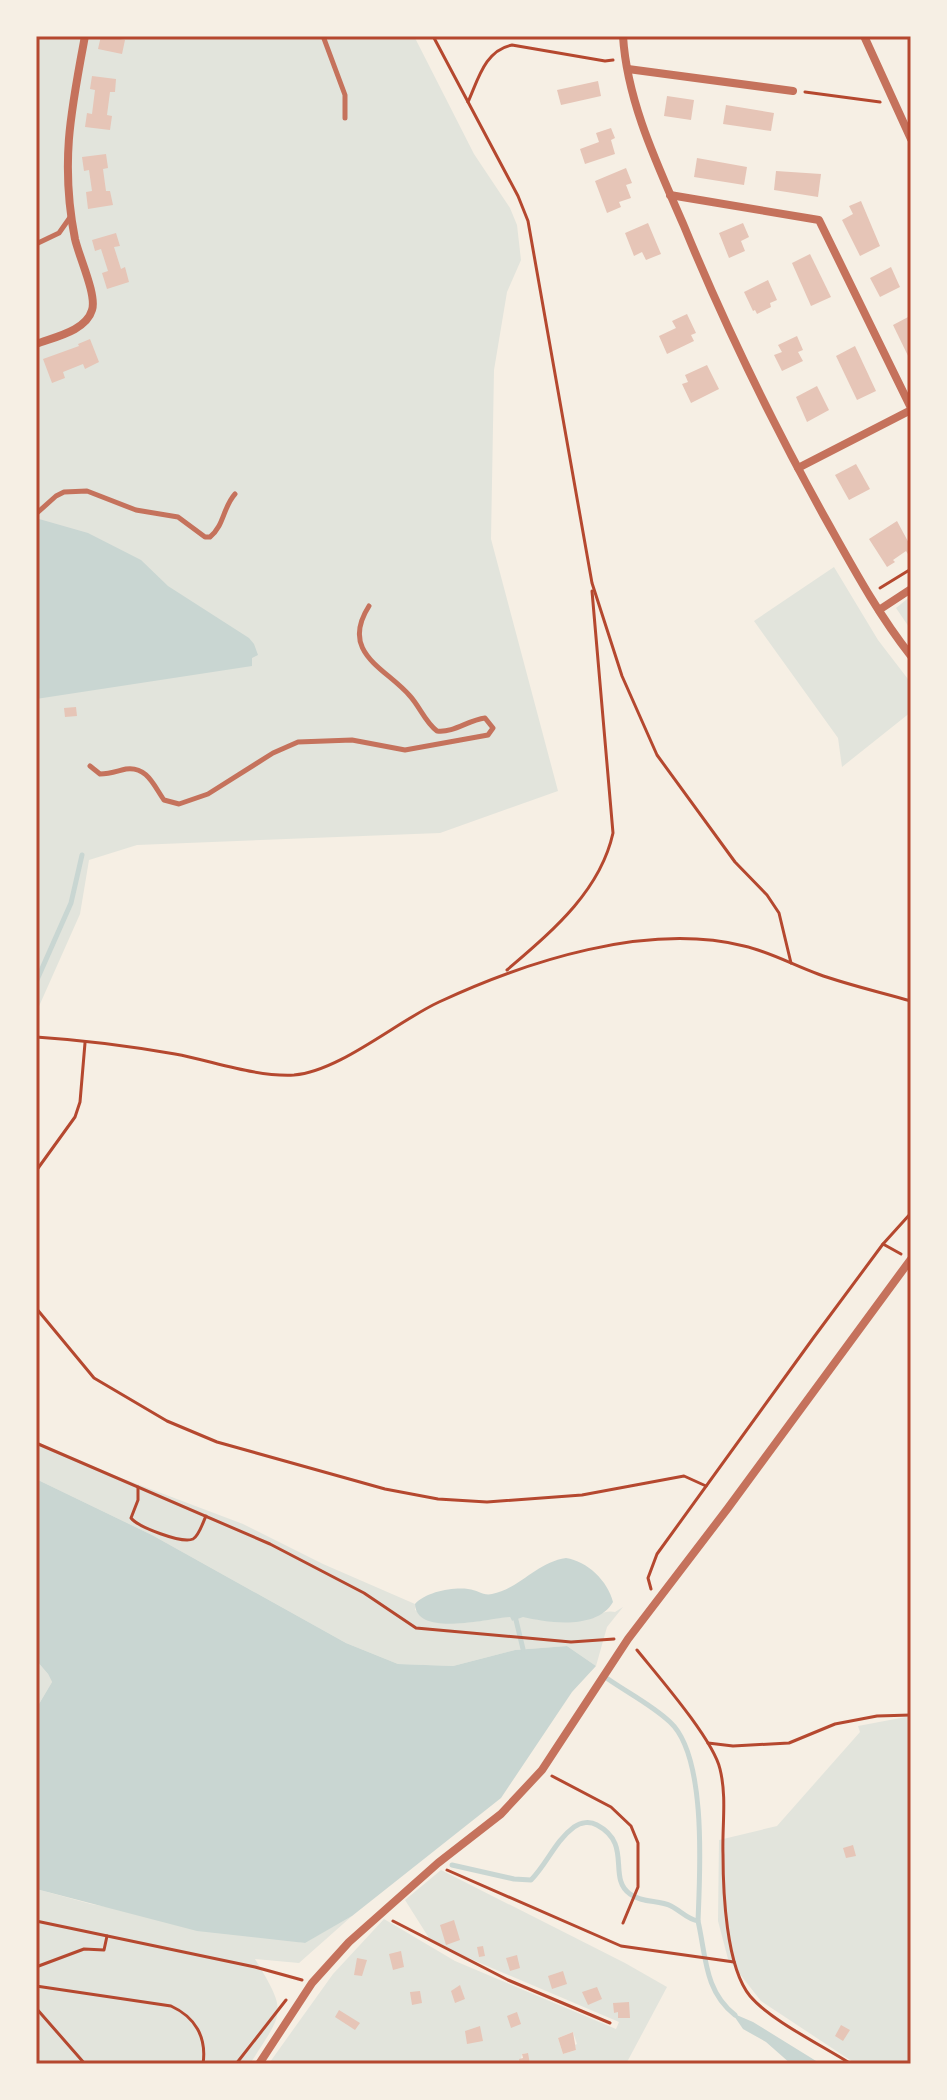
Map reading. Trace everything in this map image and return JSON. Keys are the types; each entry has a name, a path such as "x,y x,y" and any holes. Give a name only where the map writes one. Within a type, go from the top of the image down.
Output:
{"street":[{"path":"36,344 87,321 94,304 80,262 68,186 69,128 85,36"},
{"path":"623,36 628,69 650,146 712,294 798,468 879,610 911,656"},
{"path":"864,36 911,139"},
{"path":"628,69 793,91"},
{"path":"670,195 819,220 911,409 798,468"},
{"path":"879,610 911,589"},
{"path":"259,2064 312,1983 349,1942 438,1863 501,1814 542,1770 628,1639 911,1260"}],"lane":[{"path":"323,36 345,95 345,118"},
{"path":"36,244 59,233 71,215"},
{"path":"37,513 56,496 75,490 87,491 136,510 178,517 205,537 210,537 220,526 226,504 235,494"},
{"path":"90,766 100,774 140,770 149,777 164,800 179,804 218,789 273,753 298,742 352,740 405,750 488,735 493,728 485,718 475,719 446,732 437,731 406,692 370,662 363,651 361,629 369,606"}],"path":[{"path":"433,36 518,196 528,221 592,583 613,833 595,880 571,911 505,973"},
{"path":"468,102 488,59 502,47 512,45 613,60"},
{"path":"793,91 894,104"},
{"path":"880,589 911,569"},
{"path":"592,583 622,676 657,755 735,862 767,895 779,913 791,963"},
{"path":"36,1037 173,1053 259,1072 293,1075 322,1069 432,1005 505,973 602,948 657,939 723,942 764,951 817,974 911,1001"},
{"path":"36,1171 75,1117 80,1102 85,1043"},
{"path":"659,1598 651,1590 648,1578 651,1565 883,1244 911,1213"},
{"path":"883,1244 911,1260"},
{"path":"36,1308 94,1378 167,1421 217,1442 385,1489 438,1499 487,1502 582,1495 684,1476 706,1486"},
{"path":"36,1443 270,1544 364,1593 416,1628 571,1642 628,1639 708,1743 720,1767 725,1810 723,1854 727,1923 735,1962 749,1995 765,2010 851,2064"},
{"path":"138,1487 138,1500 131,1518 135,1523 171,1537 191,1540 206,1516"},
{"path":"708,1743 733,1746 789,1743 835,1724 877,1716 911,1715"},
{"path":"542,1770 611,1807 631,1826 638,1843 638,1887 623,1923"},
{"path":"438,1863 462,1877 621,1946 735,1962"},
{"path":"379,1913 508,1980 610,2023"},
{"path":"36,1921 255,1967 312,1983"},
{"path":"36,1967 84,1949 104,1950 107,1936"},
{"path":"36,1986 171,2006 180,2010 200,2032 205,2053 203,2064"},
{"path":"36,2008 85,2064"}],"shaded area":[{"path":"36,36 414,36 474,154 510,208 517,225 521,260 507,292 494,370 491,539 558,791 440,833 137,845 89,860 80,914 36,1013"},
{"path":"36,516 88,533 141,560 168,586 249,638 258,655 252,658 252,666 36,699"},
{"path":"834,567 878,640 911,683 911,712 842,767 838,738 754,621"},
{"path":"911,596 911,630 896,608"},
{"path":"36,1441 71,1459 243,1524 323,1564 415,1604 415,1610 440,1622 462,1623 510,1617 512,1621 522,1616 576,1621 615,1612 623,1607 607,1627 596,1666 567,1646 515,1650 453,1666 398,1664 346,1643 152,1535 36,1479"},
{"path":"36,1479 152,1535 346,1643 398,1664 453,1666 515,1650 567,1646 596,1666 572,1692 501,1798 352,1916 305,1943 197,1931 36,1889 36,1709 52,1682 36,1660"},
{"path":"566,1558 582,1563 601,1580 613,1602 606,1611 584,1621 546,1621 523,1617 512,1621 510,1617 455,1624 427,1621 419,1614 415,1604 432,1593 447,1590 472,1590 486,1594 502,1591 546,1565"},
{"path":"36,1660 52,1682 36,1709"},
{"path":"911,1716 911,2064 856,2064 761,2001 728,1959 718,1921 719,1840 777,1826 860,1732 858,1726"},
{"path":"441,1870 667,1987 626,2064 530,2064 527,2053 522,2054 520,2064 270,2062 333,1974 384,1919 455,1961 616,2029 619,2022 459,1954 429,1938 405,1900","holes":["573,2032 576,2050 563,2054 558,2038"]},
{"path":"36,1889 91,1904 304,1943 352,1916 299,1963 255,1959 273,1992 278,2013 250,2064 36,2064"},
{"path":"732,2013 753,2022 821,2064 791,2064 766,2042 743,2029"}],"building":[{"path":"101,36 121,36 120,39 125,40 122,54 98,49"},
{"path":"92,76 116,79 115,92 110,92 107,115 112,116 110,130 85,127 87,113 92,114 95,90 90,89"},
{"path":"598,81 601,96 561,105 557,90"},
{"path":"667,96 694,100 691,120 664,116"},
{"path":"726,105 774,113 771,131 723,124"},
{"path":"611,128 615,138 611,140 615,154 585,164 580,149 599,142 596,133"},
{"path":"106,154 108,168 103,169 106,191 110,191 113,205 88,209 86,192 92,191 89,170 84,171 82,157"},
{"path":"697,158 747,167 744,185 694,177"},
{"path":"626,168 632,183 626,185 631,198 619,202 621,207 607,213 595,181"},
{"path":"776,171 821,174 818,197 774,190"},
{"path":"861,201 880,246 860,256 842,220 853,214 849,206"},
{"path":"648,223 661,254 646,260 642,252 634,256 625,233"},
{"path":"743,223 749,237 741,241 745,251 729,258 719,233"},
{"path":"116,233 120,246 114,247 129,282 107,289 102,273 108,271 101,249 95,251 92,240"},
{"path":"810,254 831,297 811,306 792,263"},
{"path":"891,267 900,287 880,297 870,278"},
{"path":"768,280 777,300 757,314 744,292"},
{"path":"687,314 696,333 691,335 694,341 667,354 659,336 676,328 672,321"},
{"path":"911,318 911,362 893,325"},
{"path":"797,336 803,350 798,352 803,361 782,371 774,355 782,352 778,345"},
{"path":"90,339 99,362 85,369 83,364 63,372 65,378 52,383 43,359"},
{"path":"855,346 876,391 857,400 836,356"},
{"path":"707,365 719,389 691,403 682,384 688,382 685,375"},
{"path":"817,386 829,410 807,422 796,397"},
{"path":"856,464 870,489 849,500 835,475"},
{"path":"897,521 911,547 911,553 906,551 887,567 869,539"},
{"path":"76,707 77,716 65,717 64,708"},
{"path":"853,1845 856,1856 846,1858 843,1848"},
{"path":"454,1920 460,1940 446,1945 440,1925"},
{"path":"483,1946 485,1956 479,1957 477,1947"},
{"path":"401,1951 404,1967 393,1970 389,1954"},
{"path":"517,1955 520,1968 510,1971 506,1958"},
{"path":"357,1958 367,1960 362,1976 354,1975"},
{"path":"563,1971 567,1984 552,1989 548,1976"},
{"path":"460,1985 465,1999 455,2003 451,1991"},
{"path":"597,1987 602,1999 588,2005 582,1992"},
{"path":"420,1991 422,2003 412,2005 410,1992"},
{"path":"629,2002 630,2018 618,2018 613,2003"},
{"path":"339,2010 360,2023 355,2030 335,2017"},
{"path":"517,2012 521,2024 511,2028 507,2016"},
{"path":"841,2025 850,2030 843,2041 835,2036"},
{"path":"480,2026 483,2041 467,2044 465,2031"},
{"path":"573,2032 576,2050 563,2054 558,2038"},
{"path":"528,2053 530,2064 520,2064 522,2054"}],"waterway":[{"path":"36,982 71,903 82,855"},
{"path":"516,1620 523,1649"},
{"path":"608,1679 670,1722 682,1738 696,1787 699,1816 698,1921"},
{"path":"452,1865 531,1880 574,1827 586,1823 597,1825 614,1842 620,1879 630,1894 671,1906 698,1921 712,1984 717,1995 735,2015"}]}
